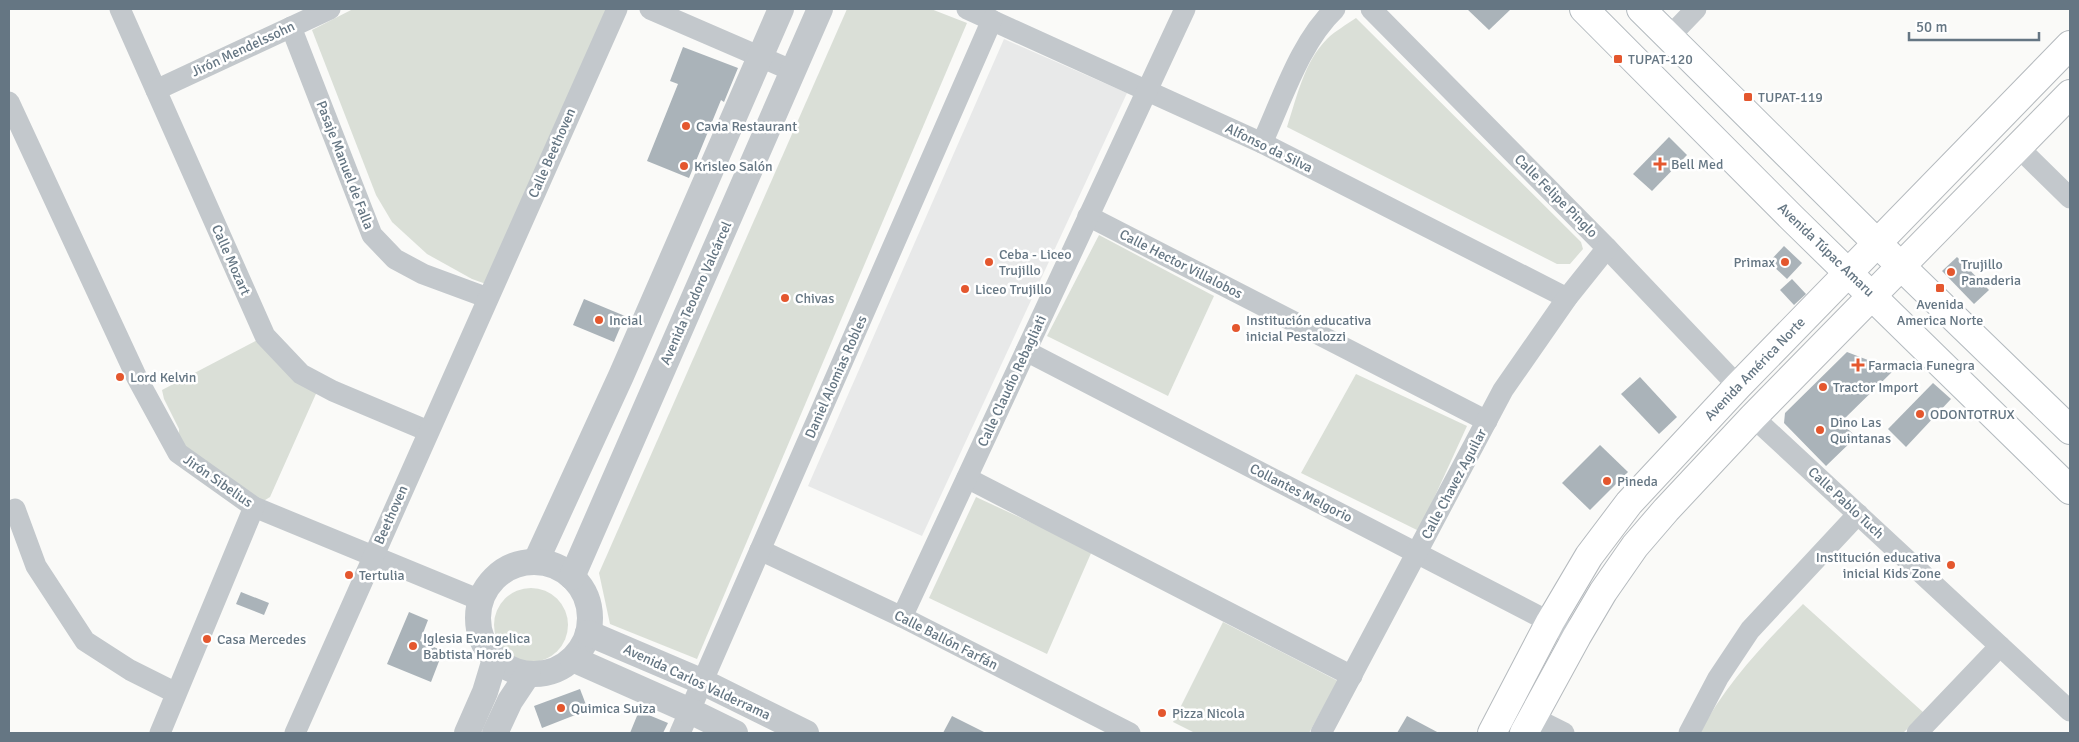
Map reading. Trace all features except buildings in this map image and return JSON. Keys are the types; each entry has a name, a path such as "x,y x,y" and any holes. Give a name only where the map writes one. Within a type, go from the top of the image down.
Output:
{"main road":[{"name":"Avenida Túpac Amaru","path":"1584,9 2070,490"},
{"path":"1640,9 2070,430"},
{"name":"Avenida América Norte","path":"1492,733 1550,622 1589,556 1629,503 1738,386 2070,45"},
{"path":"1528,725 1603,592 1634,546 1753,417 2070,94"},
{"path":"1812,236 1843,209"},
{"path":"1800,323 1825,344"}],"street":[{"name":"Calle Mozart","path":"120,9 265,336 301,374 333,391 428,430"},
{"name":"Jirón Mendelssohn","path":"156,90 330,9"},
{"name":"Calle Beethoven","path":"488,298 617,9"},
{"path":"650,9 793,71"},
{"path":"536,561 621,376 781,9"},
{"name":"Avenida Teodoro Valcárcel","path":"572,577 820,9"},
{"name":"Alfonso da Silva","path":"967,9 1262,143 1567,298"},
{"name":"Calle Claudio Rebagliati","path":"902,617 1185,9"},
{"path":"1262,143 1303,51 1327,17 1335,9"},
{"name":"Calle Felipe Pinglo","path":"1371,9 1607,248 1738,386"},
{"path":"1669,37 1696,9"},
{"name":"Daniel Alomias Robles","path":"685,722 992,20"},
{"name":"Pasaje Manuel de Falla","path":"291,27 372,235 395,259 402,263 423,274 488,298"},
{"name":"Jirón Sibelius","path":"9,102 137,378 178,453 254,507 480,600"},
{"path":"2018,148 2070,198"},
{"name":"Calle Hector Villalobos","path":"1088,216 1487,421"},
{"name":"Calle Chavez Aguilar","path":"1320,733 1418,553 1503,390 1567,298 1607,248"},
{"name":"Beethoven","path":"295,733 488,298"},
{"name":"Collantes Melgorio","path":"1026,351 1577,636"},
{"path":"621,376 654,388"},
{"name":"Calle Pablo Tuch","path":"1753,417 2070,711"},
{"path":"967,478 1352,676"},
{"path":"160,733 254,507"},
{"path":"15,509 36,566 85,641 130,670 176,693"},
{"path":"1689,733 1718,678 1750,630 1858,514"},
{"name":"Calle Ballón Farfán","path":"760,550 902,617 1130,733"},
{"path":"536,561 554,566 572,577 582,589 588,603 590,618 588,633 582,647 573,659 552,671 528,674 510,669 495,659 485,646 479,632 477,616 480,600 489,584 502,571 519,564 536,561"},
{"name":"Avenida Carlos Valderrama","path":"588,633 702,682 806,733"},
{"path":"1918,733 2000,646"},
{"path":"467,733 485,692 495,659"},
{"path":"573,659 685,722 735,733"},
{"path":"495,733 510,701 528,674"},
{"path":"1528,725 1564,733"}],"shaded area":[{"path":"353,9 610,9 486,284 472,279 427,254 392,222 376,195 312,30"},
{"name":"Chivas","path":"847,9 931,9 967,23 697,659 610,624 599,573"},
{"path":"1356,18 1581,242 1583,249 1570,264 1557,264 1287,127 1302,80 1312,58 1330,36"},
{"name":"Liceo Trujillo","path":"1004,39 1127,93 922,536 808,486"},
{"path":"1099,235 1214,296 1168,396 1047,336"},
{"path":"265,336 319,387 270,497 254,507 178,453 179,429 164,399 162,390"},
{"path":"1356,374 1467,426 1419,531 1301,473"},
{"path":"976,497 1092,551 1047,654 929,598"},
{"path":"531,588 552,594 562,604 568,625 562,646 552,656 531,662 510,656 500,646 494,625 500,604 510,594"},
{"path":"1803,604 1924,713 1903,733 1700,733 1721,698 1734,681 1760,649"},
{"path":"1223,622 1338,681 1309,733 1195,733 1173,722"}],"place":[{"name":"TUPAT-120","path":"1618,59"},
{"name":"TUPAT-119","path":"1748,97"},
{"name":"Cavia Restaurant","path":"686,126"},
{"name":"Bell Med","path":"1660,164"},
{"name":"Krisleo Salón","path":"684,166"},
{"name":"Ceba - Liceo Trujillo","path":"989,262"},
{"name":"Primax","path":"1785,262"},
{"name":"Trujillo Panaderia","path":"1951,272"},
{"name":"Avenida America Norte","path":"1940,288"},
{"name":"Liceo Trujillo","path":"965,289"},
{"name":"Chivas","path":"785,298"},
{"name":"Incial","path":"599,320"},
{"name":"Institución educativa inicial Pestalozzi","path":"1236,328"},
{"name":"Farmacia Funegra","path":"1858,365"},
{"name":"Lord Kelvin","path":"120,377"},
{"name":"Tractor Import","path":"1823,387"},
{"name":"ODONTOTRUX","path":"1920,414"},
{"name":"Dino Las Quintanas","path":"1820,430"},
{"name":"Pineda","path":"1607,481"},
{"name":"Institución educativa inicial Kids Zone","path":"1951,565"},
{"name":"Tertulia","path":"349,575"},
{"name":"Casa Mercedes","path":"207,639"},
{"name":"Iglesia Evangelica Babtista Horeb","path":"413,646"},
{"name":"Quimica Suiza","path":"561,708"},
{"name":"Pizza Nicola","path":"1162,713"}]}
